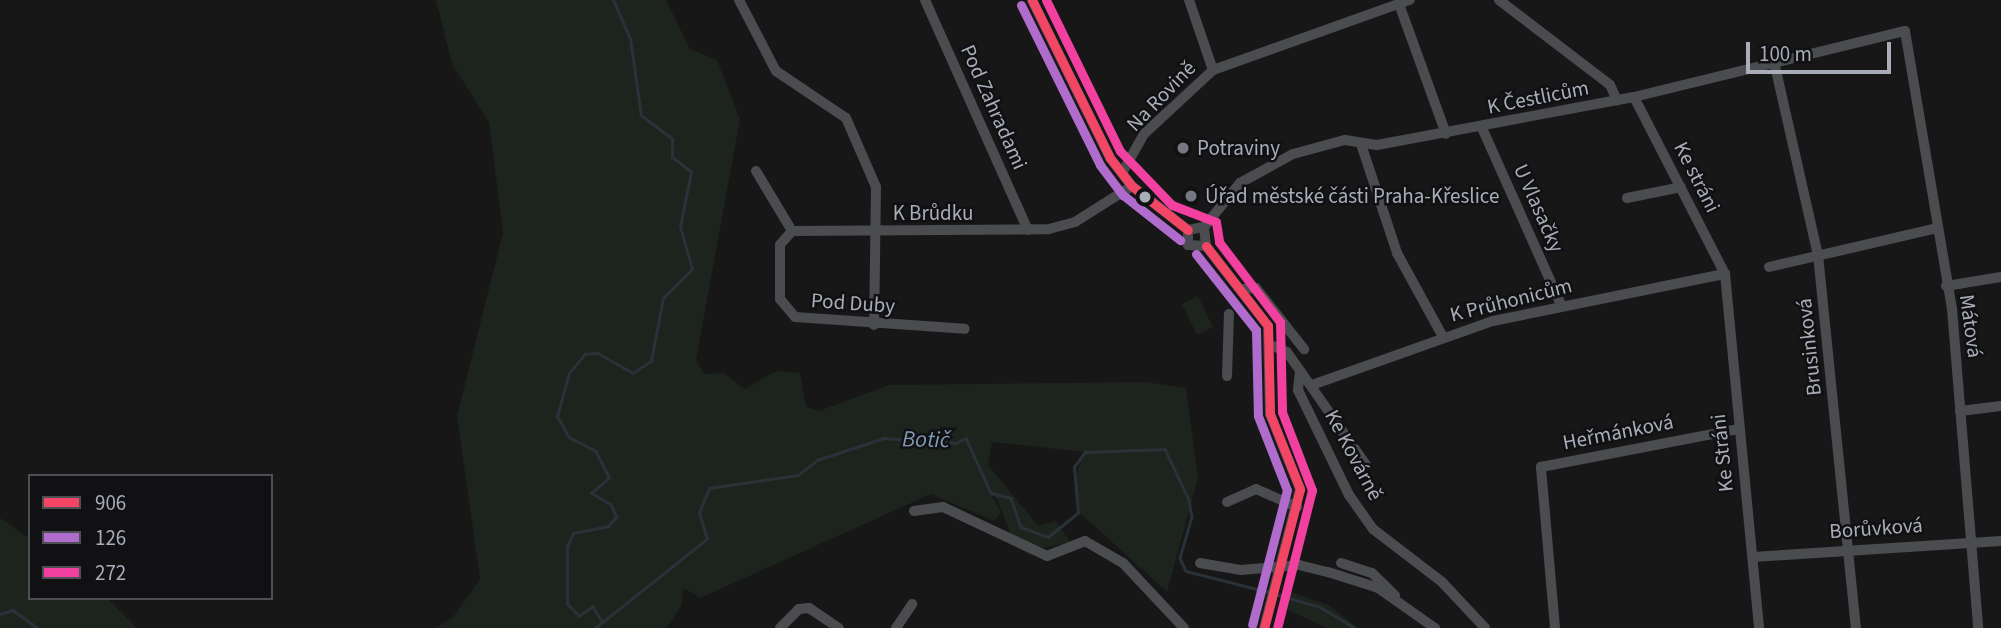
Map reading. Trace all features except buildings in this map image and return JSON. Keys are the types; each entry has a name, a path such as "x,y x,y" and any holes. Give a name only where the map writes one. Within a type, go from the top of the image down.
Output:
{"street":[{"path":"752,0 740,3 776,71 846,118 876,187 874,325"},
{"name":"Pod Zahradami","path":"925,0 1028,230"},
{"path":"1032,0 1084,115 1122,173 1132,186 1188,230 1191,248 1206,246"},
{"path":"1189,0 1213,70"},
{"path":"1499,0 1610,85 1617,100"},
{"path":"1404,2 1446,134"},
{"name":"Na Rovině","path":"1122,173 1144,134 1213,70 1404,2"},
{"name":"K Čestlicům","path":"1204,228 1240,183 1270,162 1345,140 1362,146 1482,128 1775,66 1905,31"},
{"name":"Mátová","path":"1905,31 1934,229 1946,286 1973,542 1979,628"},
{"name":"Brusinková","path":"1775,66 1818,255 1850,548 1856,628"},
{"name":"Ke stráni","path":"1634,97 1726,274"},
{"name":"U Vlasačky","path":"1482,128 1561,305"},
{"path":"1362,146 1397,253 1443,337"},
{"path":"756,171 792,231"},
{"name":"K Brůdku","path":"792,231 1028,230 1075,222 1132,186"},
{"path":"1627,198 1681,187"},
{"path":"1188,230 1204,228 1206,246 1244,289 1268,326 1273,346 1270,414 1297,468 1297,507 1264,628"},
{"path":"1769,267 1934,229"},
{"name":"Pod Duby","path":"792,231 779,245 780,299 787,311 803,320 965,329"},
{"name":"K Průhonicům","path":"1312,385 1443,337 1561,305 1726,274"},
{"name":"Ke Stráni","path":"1726,274 1759,628"},
{"path":"1946,286 2001,278"},
{"path":"1244,289 1256,288 1304,349"},
{"path":"1227,376 1229,314"},
{"path":"1273,346 1287,352 1366,465"},
{"name":"Ke Kovárně","path":"1300,372 1298,390 1349,495 1373,529 1442,582 1485,628"},
{"path":"1960,411 2001,406"},
{"name":"Heřmánková","path":"1555,628 1541,467 1739,429"},
{"path":"1227,502 1256,489 1297,507"},
{"path":"914,511 943,507 1047,556 1085,541 1123,563 1184,628"},
{"name":"Borůvková","path":"1753,557 1850,548 2001,541"},
{"path":"1200,563 1280,572 1298,565 1328,572 1378,588 1435,628"},
{"path":"1341,563 1381,579 1399,603"},
{"path":"896,628 912,604"},
{"path":"780,628 799,608 809,608 839,628"}],"shaded area":[{"path":"436,0 666,0 690,49 717,60 740,119 696,360 704,374 724,373 745,389 776,371 800,373 806,407 819,411 889,385 1145,382 1186,388 1198,478 1167,592 1080,513 1075,479 1084,452 992,442 988,465 1038,526 1056,521 1070,542 1039,549 1011,535 997,499 990,493 1001,512 994,521 931,494 700,598 684,588 681,606 666,628 436,628 454,616 480,579 457,416 503,233 489,122 452,64"},
{"path":"1198,296 1213,327 1197,335 1182,304"},
{"path":"0,518 28,538 28,600 109,600 137,628 0,628"},
{"path":"1285,590 1328,605 1358,628 1327,628 1281,607"}],"waterway":[{"path":"601,621 593,607 579,616 567,604 567,547 573,533 608,526 616,517 611,505 591,493 609,478 595,451 569,438 557,416 569,373 585,354 598,353 633,373 651,361 663,298 692,269 680,227 691,172 672,157 672,139 641,116 630,39 613,0"},
{"name":"Botič","path":"595,628 707,539 699,513 709,488 798,475 817,460 884,438 956,443 966,438 991,493 1011,498 1021,527 1048,537 1078,513 1074,467 1085,452 1165,449 1189,500 1192,517 1180,558 1186,571 1269,592"},
{"name":"Botič","path":"1275,594 1320,607 1355,628"},
{"path":"0,614 13,610 38,628"}],"transit line":[{"name":"906","path":"1032,0 1110,158 1132,186 1188,230"},
{"name":"272","path":"1046,0 1120,151 1172,205 1216,222 1219,242 1280,322 1282,412 1312,490 1277,628"},
{"name":"126","path":"1021,5 1100,165 1123,195 1180,240"},
{"name":"906","path":"1206,246 1268,326 1270,414 1300,489 1264,628"},
{"name":"126","path":"1196,254 1256,330 1258,416 1287,490 1252,625"}],"place":[{"name":"Potraviny","path":"1183,148"},
{"name":"Úřad městské části Praha-Křeslice","path":"1191,196"}]}
